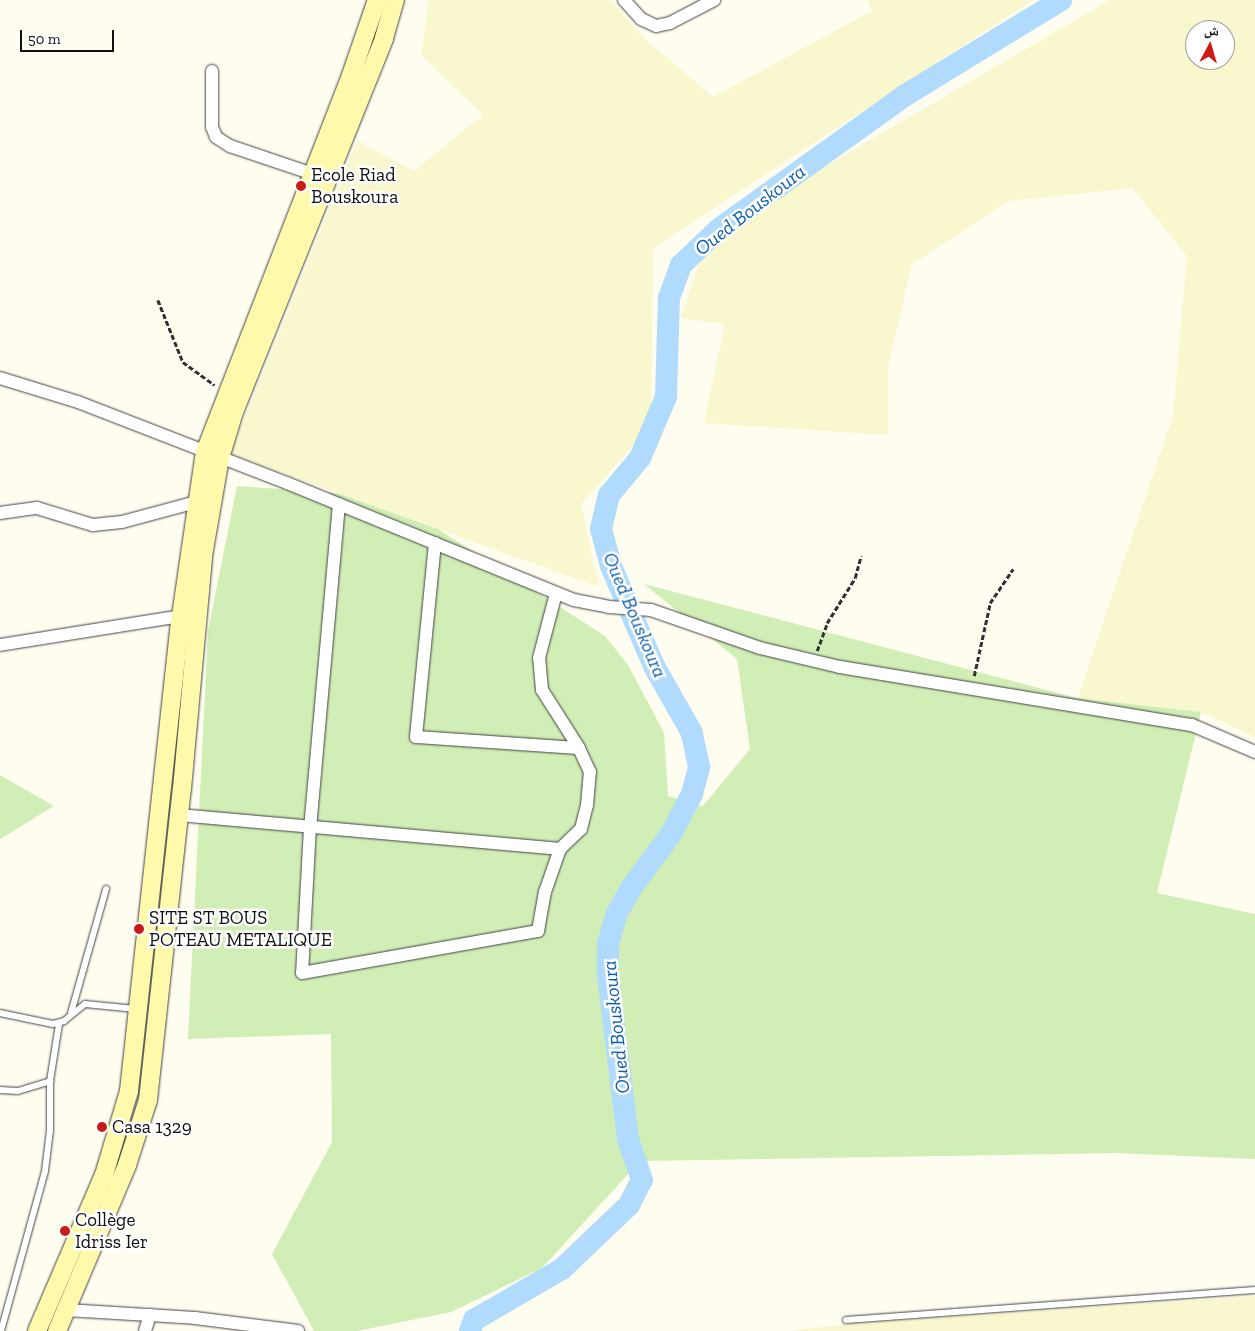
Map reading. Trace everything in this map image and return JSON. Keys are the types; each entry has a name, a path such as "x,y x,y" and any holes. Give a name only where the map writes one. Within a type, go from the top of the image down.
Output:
{"street":[{"path":"57,1331 123,1174 148,1100 179,815 213,455 227,392 313,174 377,0"},
{"path":"37,1331 104,1174 123,1119 140,1010 181,616 196,502 213,455 234,412 384,38 395,0"},
{"path":"624,0 641,19 656,26 670,23 714,0"},
{"path":"212,71 212,126 216,137 230,146 313,174"},
{"path":"0,378 78,402 339,504 574,600 609,607 638,608 814,662 972,690 1192,725 1255,752"},
{"path":"0,513 37,508 74,522 100,525 196,502"},
{"path":"339,504 310,827 302,973 538,931 544,892 560,849 581,829 588,805 590,772 579,748 542,690 539,658 556,592"},
{"path":"435,543 416,737 579,748"},
{"path":"0,645 181,616"},
{"path":"179,815 560,849"},
{"path":"66,1310 150,1315 284,1327 298,1331"},
{"path":"145,1331 150,1315"}],"lane":[{"path":"70,1016 106,889"},
{"path":"0,1014 58,1024 70,1016 76,1008 88,1003 140,1010"},
{"path":"0,1331 45,1171 50,1130 50,1081 58,1024"},
{"path":"0,1090 18,1091 50,1081"},
{"path":"846,1320 1255,1290"}],"path":[{"path":"158,300 183,362 193,372 227,392"},
{"path":"814,662 827,622 855,578 862,556"},
{"path":"972,690 990,602 1013,569"}],"green space":[{"path":"429,0 610,0 645,39 713,97 872,11 867,0 1033,0 653,248 651,426 581,504 599,587 230,454 357,141 414,171 483,115 421,55"},
{"path":"1110,0 1255,0 1255,737 1201,712 1078,698 1173,416 1187,256 1132,188 1009,201 912,264 888,366 888,435 704,423 725,324 681,318 708,235"},
{"path":"237,486 337,493 438,529 605,636 628,665 664,733 668,796 703,806 750,749 737,659 644,584 1077,698 1201,712 1157,893 1255,914 1255,1159 1116,1153 640,1161 542,1268 451,1312 357,1331 314,1331 272,1254 332,1142 331,1034 188,1039 208,631"},
{"path":"0,775 54,806 0,839"},
{"path":"1255,1296 1255,1331 790,1331 848,1324"}],"waterway":[{"name":"Oued Bouskoura","path":"470,1331 474,1320 562,1269 629,1205 642,1180 628,1139 608,975 608,944 617,913 632,887 671,834 692,794 699,767 692,733 654,666 611,566 601,529 609,495 640,458 666,397 669,298 681,265 719,229 904,96 1061,0"}],"place":[{"name":"Ecole Riad Bouskoura","path":"301,186"},
{"name":"SITE ST BOUS POTEAU METALIQUE","path":"139,929"},
{"name":"Casa 1329","path":"102,1127"},
{"name":"Collège Idriss Ier","path":"65,1231"}]}
